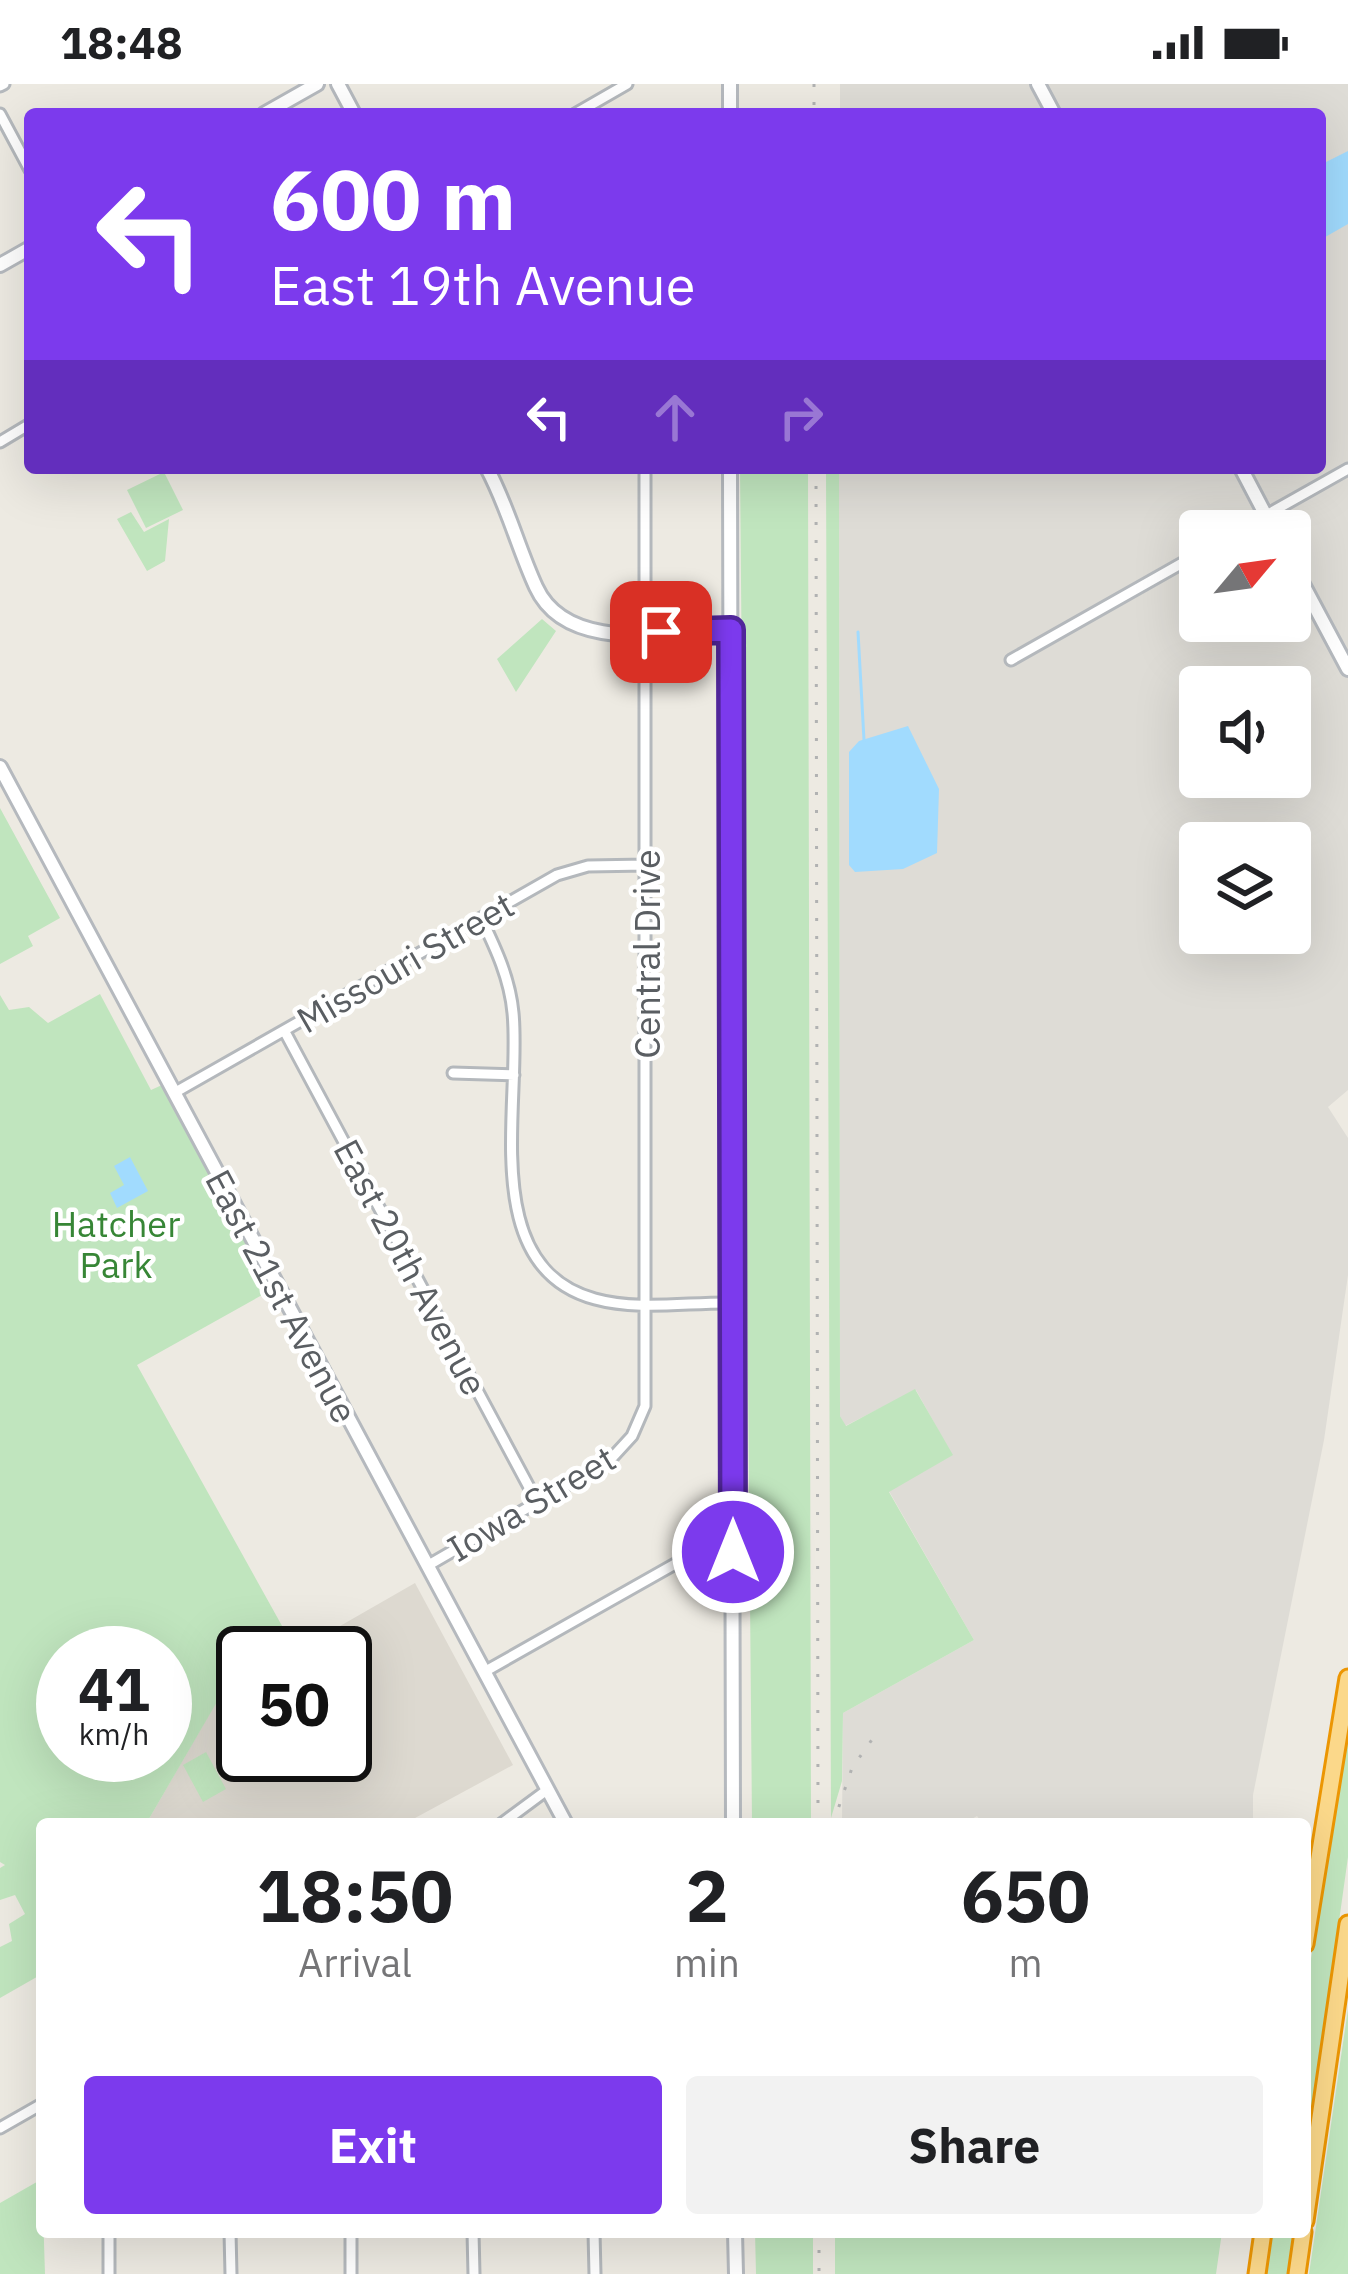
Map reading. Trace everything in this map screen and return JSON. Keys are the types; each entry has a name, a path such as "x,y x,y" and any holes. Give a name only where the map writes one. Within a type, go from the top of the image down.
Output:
{"highway":[{"path":"1311,1906 1348,1659"},
{"path":"1311,2180 1348,1924"},
{"path":"1257,2274 1262,2238"},
{"path":"1297,2274 1303,2238"}],"street":[{"path":"275,108 317,84"},
{"path":"585,108 627,84"},
{"path":"0,114 24,159"},
{"path":"1275,510 1348,469"},
{"path":"490,474 550,609 588,630 731,630"},
{"name":"Central Drive","path":"632,1436 646,1396 645,474"},
{"path":"730,474 733,1818"},
{"path":"1244,474 1263,510"},
{"path":"1011,660 1179,565"},
{"path":"1311,599 1348,669"},
{"name":"East 21st Avenue","path":"0,767 563,1818"},
{"name":"Missouri Street","path":"174,1094 569,870 646,866"},
{"path":"481,918 511,993 515,1200 534,1254 553,1278 577,1293 613,1303 733,1303"},
{"name":"East 20th Avenue","path":"285,1031 537,1502"},
{"path":"453,1073 514,1075"},
{"name":"Iowa Street","path":"427,1566 610,1460 632,1436"},
{"path":"484,1672 675,1564 733,1552"},
{"path":"509,1818 548,1790"},
{"path":"0,2128 36,2107"},
{"path":"109,2238 109,2274"},
{"path":"230,2238 231,2274"},
{"path":"351,2238 351,2274"},
{"path":"473,2238 474,2274"},
{"path":"594,2238 595,2274"},
{"path":"735,2238 736,2274"}],"shaded area":[{"path":"840,84 1348,84 1348,1090 1328,1107 1348,1138 1348,1275 1324,1440 1253,1795 1253,1818 842,1818 843,1713 974,1640 889,1491 952,1455 916,1390 845,1426 840,1416 839,474 1326,474 1326,108 840,108"},
{"path":"415,1583 513,1765 415,1818 149,1818 170,1782 192,1782 192,1744 216,1703 216,1782 372,1782 372,1626 340,1626"}],"green space":[{"path":"165,474 183,510 146,528 127,490"},
{"path":"740,474 808,474 811,1818 752,1818"},
{"path":"826,474 839,474 840,1416 846,1426 915,1389 953,1455 889,1492 974,1640 843,1713 842,1781 831,1818"},
{"path":"131,512 144,532 169,519 165,561 147,571 117,519"},
{"path":"542,619 556,631 516,692 497,659"},
{"path":"0,808 60,918 28,936 33,946 0,964"},
{"name":"Hatcher Park","path":"100,994 151,1090 162,1085 271,1290 137,1365 282,1626 216,1626 216,1704 192,1745 192,1626 36,1626 36,1782 170,1782 149,1818 36,1818 36,1977 0,1998 0,1947 12,1941 9,1924 25,1914 15,1895 0,1900 0,1868 5,1865 0,1862 0,995 9,1010 29,1007 48,1023"},
{"path":"1348,1710 1348,1857 1311,2121 1311,1959"},
{"path":"206,1752 216,1770 216,1782 226,1789 203,1802 192,1782 192,1760"},
{"path":"1348,2009 1348,2274 1309,2274"},
{"path":"36,2182 36,2238 44,2238 45,2274 0,2274 0,2203"},
{"path":"755,2238 813,2238 813,2274 756,2274"},
{"path":"835,2238 1221,2238 1216,2274 835,2274"},
{"path":"1271,2238 1294,2238 1289,2274 1266,2274"}],"water":[{"path":"1348,151 1348,224 1326,237 1326,162"},
{"path":"908,726 939,789 937,853 903,869 855,872 849,865 849,752 859,741"},
{"path":"130,1157 148,1191 117,1208 110,1193 124,1185 114,1166"}],"waterway":[{"path":"858,632 864,740"}],"railway":[{"path":"814,84 814,108"},
{"path":"816,474 818,1818"},
{"path":"835,1818 852,1768 878,1731"},
{"path":"819,2238 819,2274"}],"route":[{"path":"661,632 731,630 733,1552"}]}
